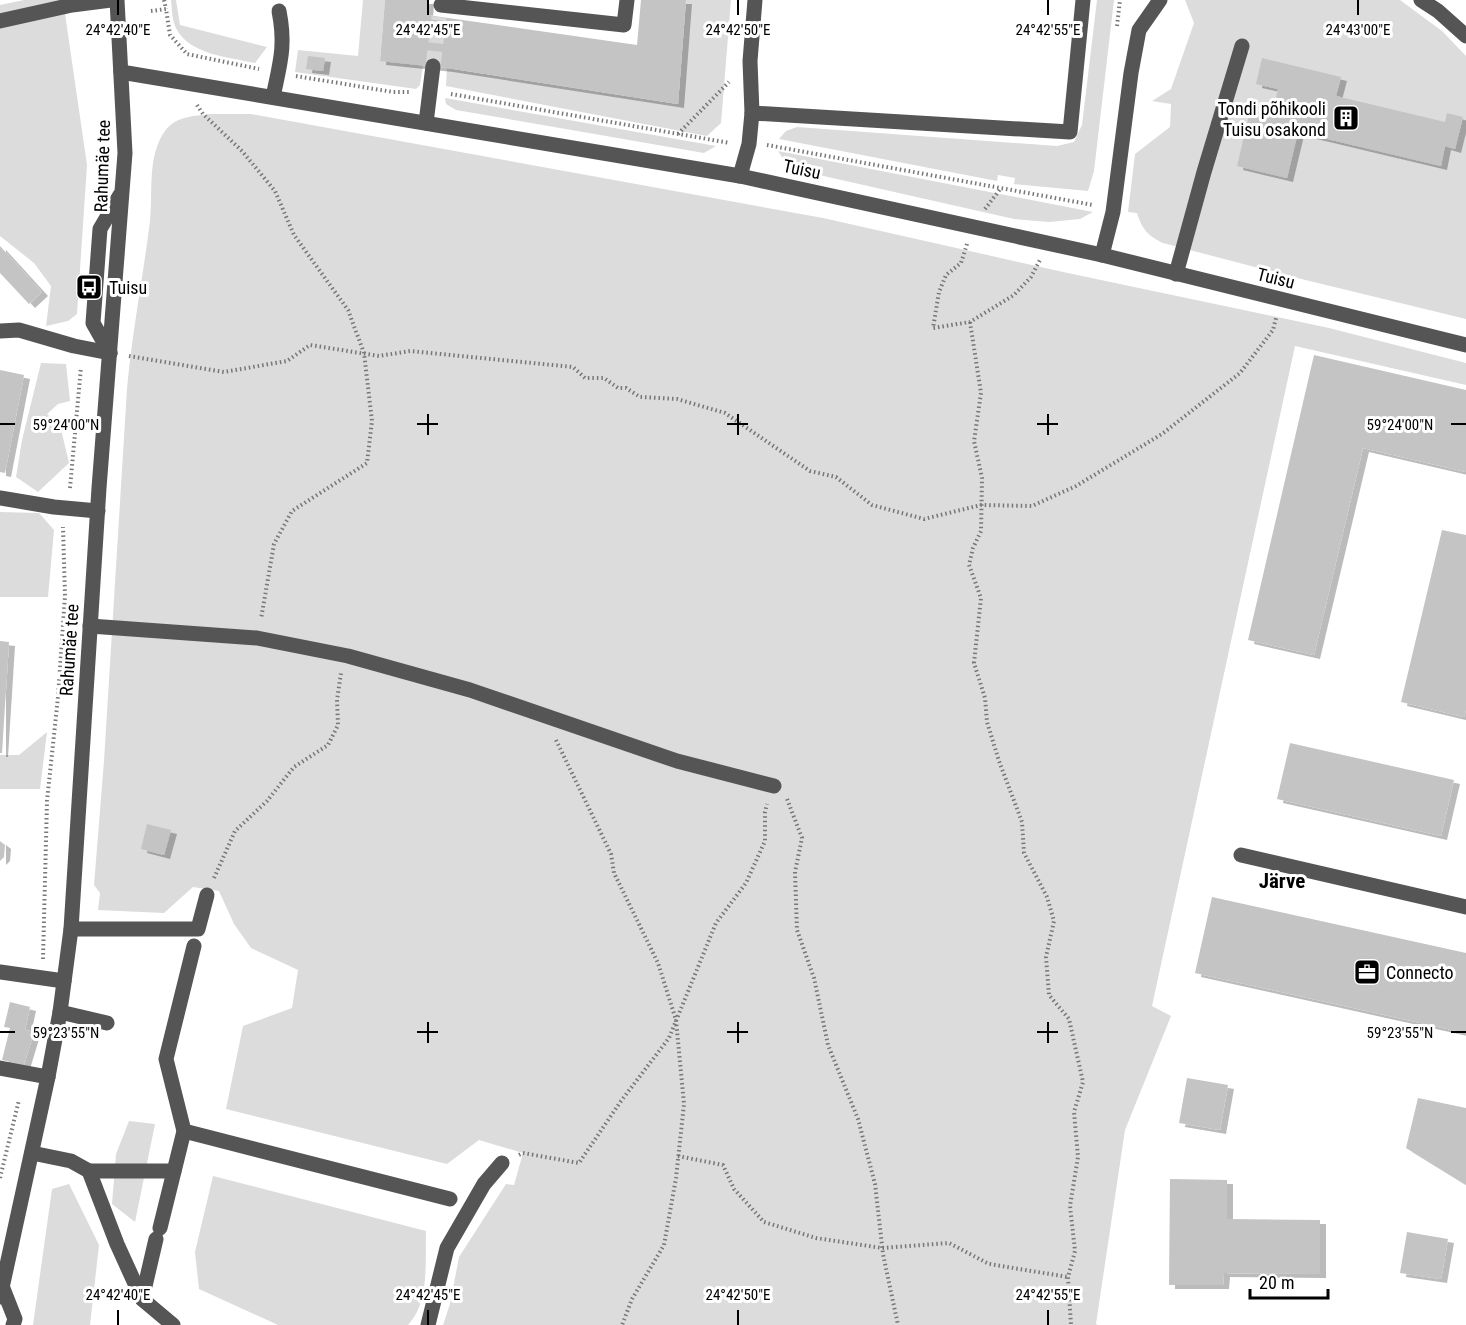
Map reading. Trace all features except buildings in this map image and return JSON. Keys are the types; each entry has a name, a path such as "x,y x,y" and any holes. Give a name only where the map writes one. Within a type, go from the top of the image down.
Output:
{"street":[{"path":"0,21 72,4 111,0"},
{"name":"Rahumäe tee","path":"1,1292 48,1077 60,1012 71,929 98,511 125,153 117,0"},
{"path":"440,7 624,25 627,0"},
{"path":"740,176 749,144 752,113 750,61 755,0"},
{"path":"752,113 1071,132 1083,0"},
{"path":"1102,255 1113,213 1138,30 1160,0"},
{"path":"1421,0 1438,11 1466,36"},
{"path":"273,97 283,48 279,11"},
{"path":"1176,274 1203,172 1242,46"},
{"path":"426,123 434,66"},
{"name":"Tuisu","path":"121,72 740,176 1102,255 1466,345"},
{"path":"0,331 19,330 74,346 110,353"},
{"path":"0,498 54,507 98,511"},
{"path":"90,626 257,638 348,656 470,690 677,761 774,786"},
{"path":"1241,855 1466,907"},
{"path":"71,929 198,928 207,895"},
{"path":"142,1299 184,1131 166,1059 194,946"},
{"path":"0,972 64,981"},
{"path":"60,1012 107,1023"},
{"path":"0,1068 48,1077"},
{"path":"184,1131 450,1199"},
{"path":"32,1153 70,1161 89,1171 174,1171"},
{"path":"428,1325 447,1248 484,1184 502,1163"},
{"path":"89,1171 117,1244 142,1299 172,1325"},
{"path":"1,1292 15,1318 13,1325"}],"path":[{"path":"164,0 170,35 187,54 246,67"},
{"path":"151,11 166,9"},
{"path":"299,77 393,92 412,92"},
{"path":"182,82 203,114 242,151 275,191 294,235 348,310 364,353 372,421 367,463 292,511 274,544 257,638"},
{"path":"677,135 730,82"},
{"path":"446,93 720,142"},
{"path":"778,146 1098,206"},
{"path":"1001,188 972,227 961,263 946,275 939,292 933,328 970,322 1014,295 1030,277 1049,244"},
{"path":"110,353 224,372 288,361 310,345 379,356 410,351 573,367 585,378 604,378 618,388 626,388 640,397 677,399 725,412 810,471 836,477 872,505 924,519 981,505 1032,506 1076,486 1162,434 1240,373 1273,330 1281,299"},
{"path":"970,322 981,393 974,441 982,478 981,531 973,548 969,565 981,598 974,663 986,698 987,722 1022,822 1024,853 1047,897 1054,921 1046,957 1049,995 1069,1019 1083,1082 1074,1112 1078,1157 1070,1206 1075,1251 1068,1277 1071,1325"},
{"path":"69,495 81,368"},
{"path":"43,969 47,801 58,697 65,596 63,520"},
{"path":"207,895 235,831 267,801 294,767 328,745 338,725 339,680 348,656"},
{"path":"543,715 611,854 614,873 658,963 676,1020 684,1104 664,1245 632,1299 622,1325"},
{"path":"502,1163 523,1153 579,1163 621,1101 669,1038 716,923 746,883 765,842 765,812 774,786 789,800 802,838 795,872 797,930 814,978 828,1045 858,1119 875,1184 882,1248 898,1325"},
{"path":"0,1178 20,1099"},
{"path":"678,1156 723,1165 734,1189 764,1222 816,1238 882,1248 949,1243 989,1264 1068,1277"}],"shaded area":[{"path":"24,0 63,0 87,165 77,314 68,321 46,326 51,286 34,263 0,236 0,5"},
{"path":"171,0 176,0 180,25 267,47 255,63 200,49 182,37 176,28"},
{"path":"363,0 385,0 380,60 423,65 420,85 416,89 295,72 298,50 358,56"},
{"path":"686,0 731,0 721,123 707,136 446,86 447,68 678,104"},
{"path":"1097,0 1114,0 1094,171 1088,191 1014,184 1015,178 998,175 997,181 779,139 786,131 797,127 1057,146 1074,142 1082,125"},
{"path":"1185,0 1400,0 1442,31 1466,56 1466,319 1163,243 1146,231 1137,213 1128,212 1135,154 1170,127 1171,104 1152,101 1171,89 1194,23"},
{"path":"445,98 716,146 704,153 456,110 446,104"},
{"path":"211,114 251,114 823,218 1329,328 1466,363 1466,385 1295,346 1152,1006 1171,1016 1125,1130 1096,1324 1098,1325 443,1325 450,1304 459,1257 506,1184 514,1185 523,1153 479,1140 447,1164 226,1109 243,1026 292,1008 298,970 251,948 234,924 219,891 193,887 164,913 98,910 100,893 94,885 127,389 150,221 153,163 159,141 169,126 186,118"},
{"path":"778,151 1093,212 1080,219 1049,222 1014,219 797,170 786,163"},
{"path":"41,363 66,364 70,401 58,404 47,414 60,425 69,463 38,492 16,477 22,440"},
{"path":"0,512 39,513 54,530 48,597 0,597"},
{"path":"47,732 40,789 0,789 0,755 19,755"},
{"path":"129,1121 155,1124 135,1222 112,1204 116,1154"},
{"path":"213,1176 426,1231 425,1280 420,1305 415,1316 408,1325 278,1325 199,1289 195,1252"},
{"path":"69,1184 99,1245 90,1325 33,1325 52,1189"}],"tunnel":[{"path":"433,66 439,17"}],"place":[{"name":"Tondi põhikooli Tuisu osakond","path":"1346,118"},
{"name":"Tuisu","path":"89,287"},
{"name":"Connecto","path":"1367,972"}],"district":[{"name":"Järve","path":"1282,881"}]}
